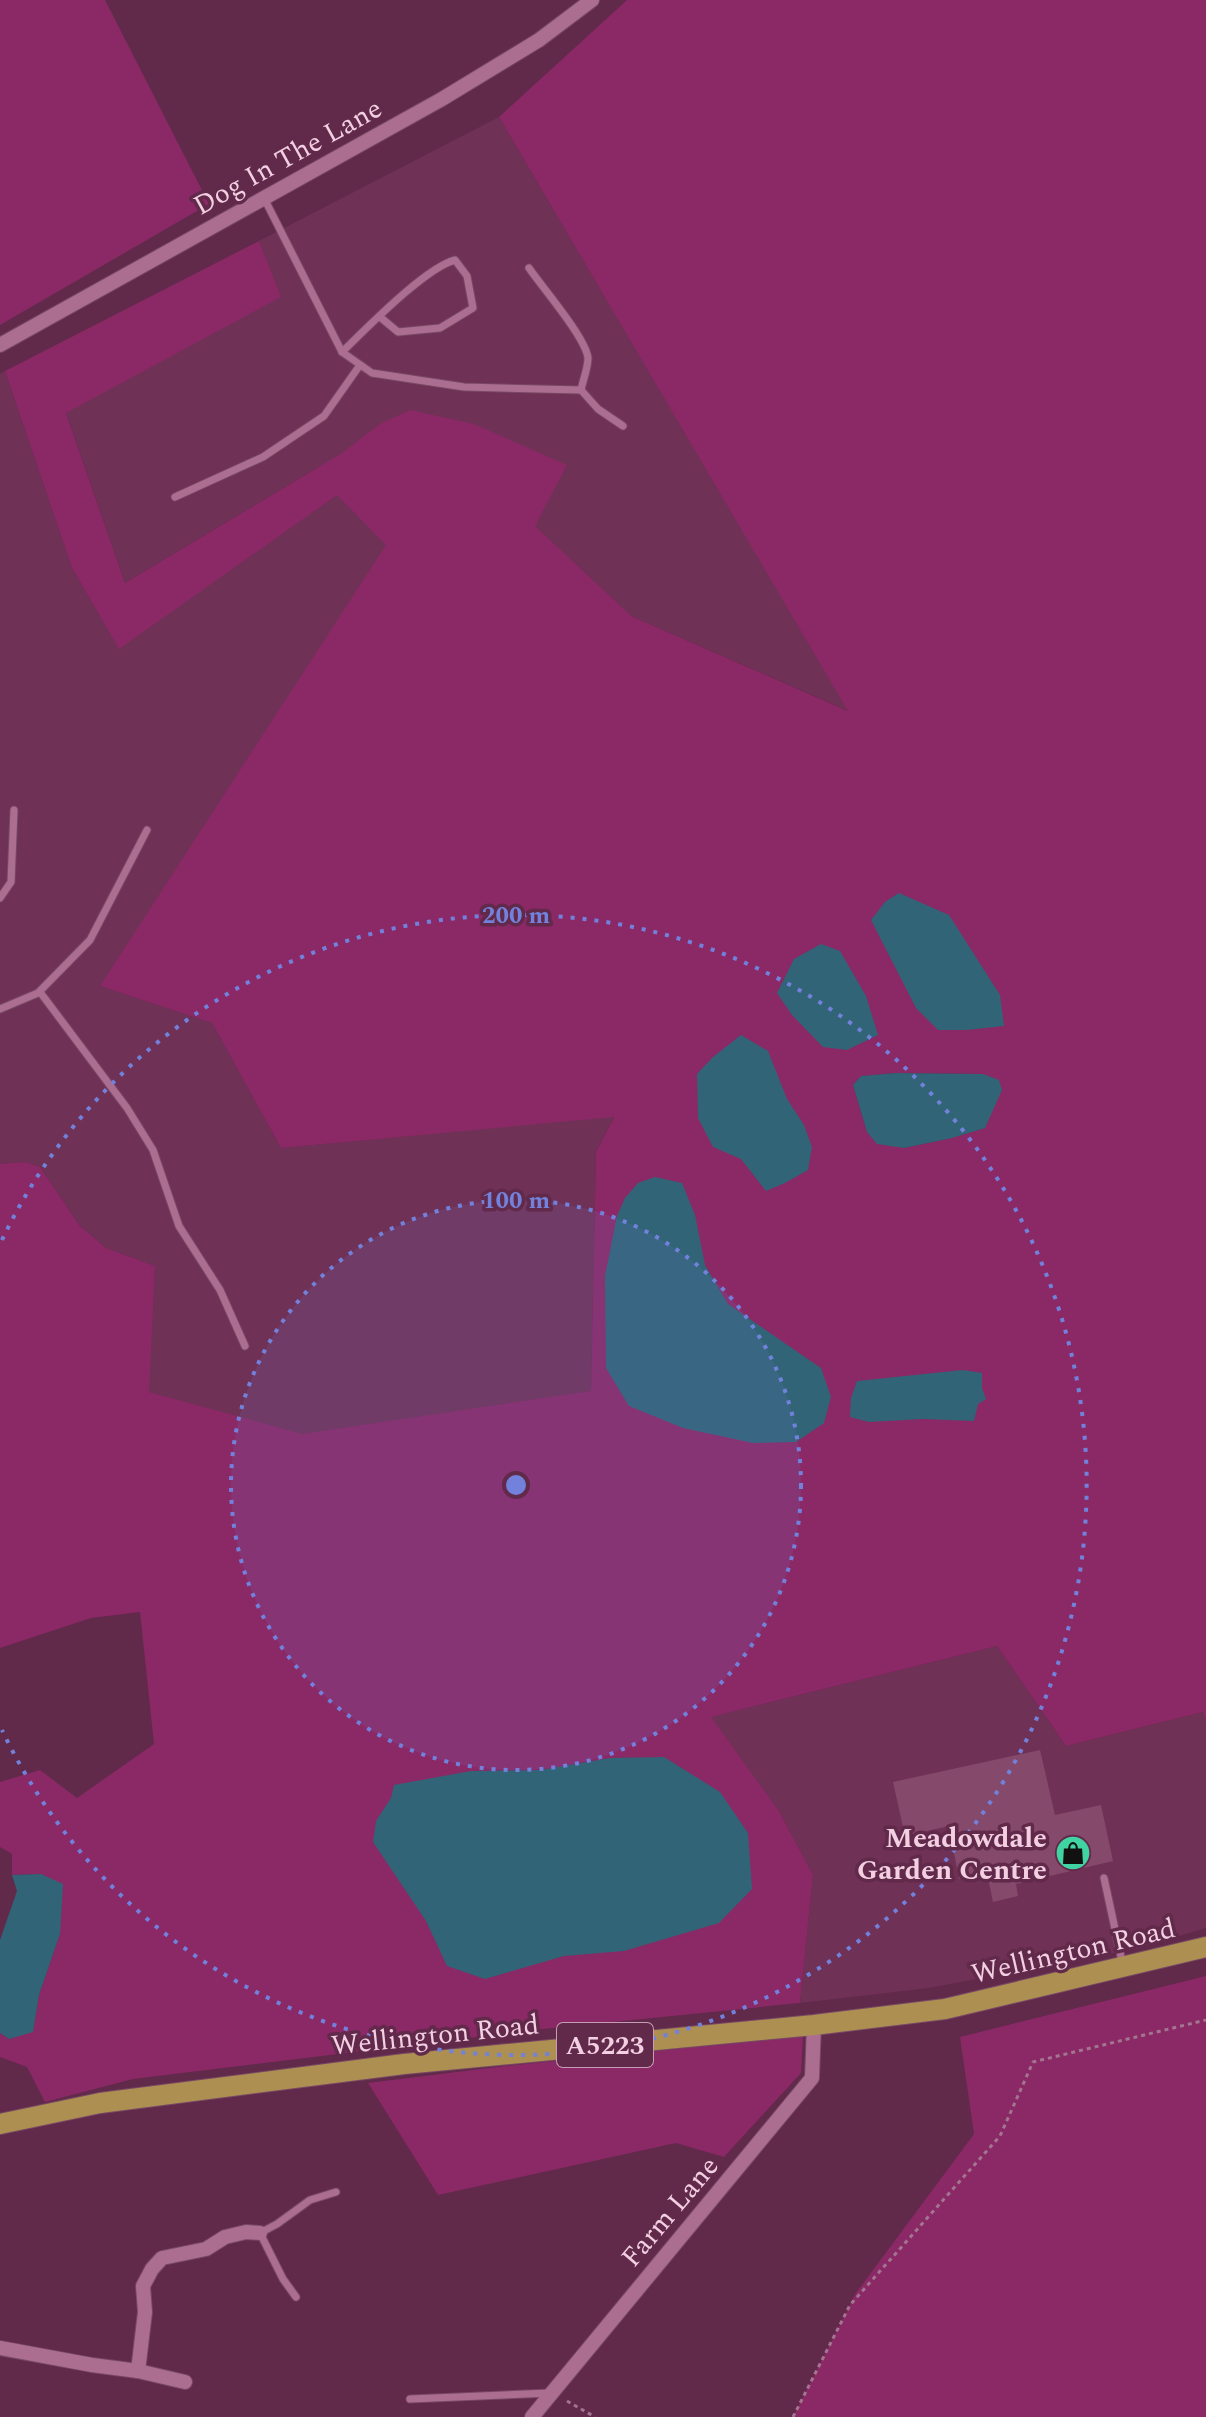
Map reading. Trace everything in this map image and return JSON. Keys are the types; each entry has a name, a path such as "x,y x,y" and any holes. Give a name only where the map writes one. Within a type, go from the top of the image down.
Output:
{"main road":[{"name":"Wellington Road","path":"0,2124 100,2103 404,2064 814,2025 945,2009 1206,1947"}],"street":[{"name":"Dog In The Lane","path":"0,345 442,99 539,40 592,0"},
{"name":"Farm Lane","path":"532,2417 812,2078 814,2025"},
{"path":"138,2371 145,2312 143,2286 152,2269 162,2258 206,2249 225,2237 246,2232 260,2233"},
{"path":"0,2348 185,2382"}],"lane":[{"path":"264,198 342,352 372,373 464,387 581,390 598,409 623,426"},
{"path":"342,352 380,317 444,263 455,260 467,276 473,308 440,328 398,332 380,317"},
{"path":"529,268 578,335 585,350 588,359 581,390"},
{"path":"175,497 263,457 324,416 360,365"},
{"path":"0,898 11,882 14,810"},
{"path":"0,1009 40,992 90,940 147,830"},
{"path":"40,992 127,1108 153,1150 179,1226 220,1290 245,1346"},
{"path":"1104,1878 1123,1967"},
{"path":"296,2297 283,2279 260,2233 310,2200 336,2192"},
{"path":"410,2399 552,2393"}],"path":[{"path":"793,2417 850,2305 1000,2136 1033,2062 1206,2020"},
{"path":"552,2393 595,2417"}],"shaded area":[{"path":"0,0 105,0 209,204 0,325"},
{"path":"627,0 1206,0 1206,1721 1203,1712 1066,1746 997,1646 711,1717 779,1811 813,1875 800,2003 543,2029 133,2079 45,2102 27,2067 0,2057 0,2033 9,2039 33,2031 39,1995 60,1934 41,1874 12,1875 12,1854 0,1847 0,1782 40,1770 77,1798 154,1744 140,1612 91,1618 0,1648 0,1164 25,1162 40,1167 80,1226 106,1248 155,1266 149,1392 302,1434 591,1391 596,1152 614,1117 281,1148 212,1023 100,986 386,545 337,495 119,649 72,568 5,371 259,241 281,297 66,413 125,583 342,453 380,424 410,410 474,424 567,465 535,526 631,616 848,711 499,117","holes":["896,1073 983,1074 985,1128 904,1148 867,1132 853,1085 861,1076"]},
{"path":"499,117 849,711 631,616 100,986 212,1023 281,1148 614,1116 596,1152 591,1392 302,1435 148,1392 155,1266 106,1248 80,1226 40,1167 25,1162 0,1164 0,374 5,371 72,568 119,648 317,468 125,583 66,412 280,297 259,241"},
{"path":"997,1646 1066,1746 1203,1712 1206,1721 1206,1928 1136,1949 929,1988 800,2003 813,1875 779,1811 710,1717"},
{"path":"1206,1976 1206,2417 793,2417 856,2293 974,2134 960,2037"},
{"path":"803,2036 801,2073 724,2157 676,2143 438,2195 368,2083 505,2066"}],"water":[{"path":"899,893 949,915 1000,995 1004,1026 938,1030 916,1008 871,920 885,902"},
{"path":"821,944 840,951 866,996 878,1035 847,1050 823,1047 792,1015 777,993 794,959"},
{"path":"741,1035 768,1051 787,1099 804,1125 812,1147 808,1170 766,1191 741,1159 713,1147 698,1118 697,1074"},
{"path":"896,1073 983,1074 999,1080 1002,1090 985,1128 904,1148 877,1144 867,1132 853,1085 861,1076"},
{"path":"655,1177 682,1183 695,1215 705,1265 728,1304 821,1368 831,1397 824,1423 796,1442 753,1443 683,1428 629,1406 606,1368 605,1276 617,1216 625,1198 638,1183"},
{"path":"963,1370 982,1373 986,1399 978,1404 974,1421 923,1419 869,1422 850,1417 851,1398 857,1381"},
{"path":"664,1757 720,1792 748,1833 752,1889 719,1923 624,1951 564,1956 485,1979 447,1966 426,1921 373,1842 376,1821 391,1798 394,1785 471,1771 540,1770 610,1758"},
{"path":"41,1874 63,1884 60,1934 39,1995 33,2032 9,2039 0,2033 0,1940 17,1891 12,1875"}],"building":[{"path":"1040,1750 1055,1815 1101,1805 1113,1861 1016,1884 1018,1896 993,1902 987,1873 959,1879 949,1826 905,1836 893,1782"}],"place":[{"name":"Meadowdale Garden Centre","path":"1073,1853"}]}
